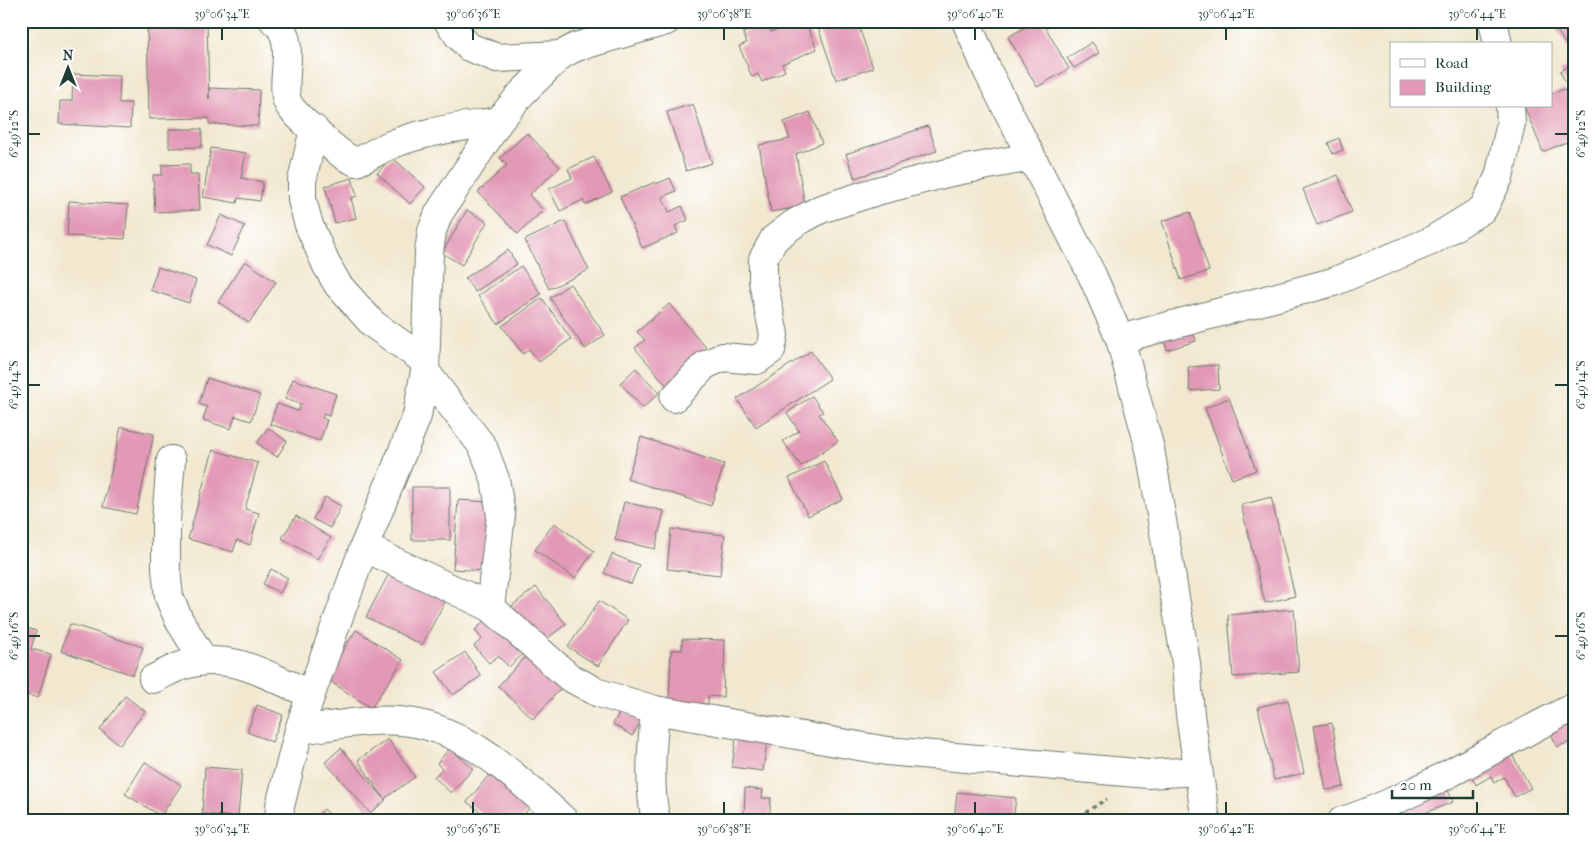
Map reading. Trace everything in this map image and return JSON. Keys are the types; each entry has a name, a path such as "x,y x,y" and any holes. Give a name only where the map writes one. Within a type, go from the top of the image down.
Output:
{"street":[{"path":"274,21 280,26 286,41 288,68 285,94 289,106 343,155 356,162 365,159 386,146 427,134 499,121"},
{"path":"448,21 469,47 497,58 561,55"},
{"path":"279,821 280,806 299,730 311,694 364,547 417,416 425,366 429,252 432,231 439,213 499,121 522,93 561,55 576,47 666,21"},
{"path":"966,21 988,72 1092,276 1120,339 1150,449 1186,663 1190,715 1206,821"},
{"path":"1493,21 1498,42"},
{"path":"1120,339 1333,282 1431,241 1483,209 1499,177 1511,123 1510,108"},
{"path":"314,129 302,181 302,200 309,225 326,264 338,285 373,324 425,366 483,447 495,479 501,515 490,607"},
{"path":"674,398 705,365 723,357 757,360 771,350 774,335 764,281 764,259 774,239 795,223 821,209 877,191 952,172 1032,158"},
{"path":"172,460 166,520 166,569 169,596 179,620 204,661"},
{"path":"364,547 490,607 569,676 599,693 655,710 887,751 1148,774 1198,772"},
{"path":"153,679 180,666 204,661 239,663 311,694"},
{"path":"1342,821 1370,817 1538,724 1574,707"},
{"path":"655,710 651,786 656,821"},
{"path":"299,730 391,721 431,726 466,742 517,777 565,821"}],"building":[{"path":"147,21 207,21 209,99 209,88 259,90 258,126 209,124 209,118 149,119"},
{"path":"797,21 805,21 817,49 782,64 785,71 762,82 758,74 752,77 739,46 747,43 743,33 767,22 771,32"},
{"path":"816,21 857,21 873,68 836,80"},
{"path":"1036,21 1042,21 1069,69 1037,87 1008,37"},
{"path":"1551,21 1574,21 1574,49 1570,51"},
{"path":"1092,42 1099,53 1074,68 1067,58"},
{"path":"1574,64 1574,91 1571,93 1560,71"},
{"path":"73,74 120,76 119,103 131,103 130,128 59,124 60,101 72,101"},
{"path":"1564,89 1574,111 1574,139 1543,152 1525,108 1552,108 1552,94"},
{"path":"693,104 712,163 686,171 667,112"},
{"path":"810,112 822,143 796,154 805,206 771,212 759,145 790,139 784,122"},
{"path":"928,126 937,151 855,178 846,154"},
{"path":"169,129 202,129 202,147 169,148"},
{"path":"527,133 560,167 529,195 543,210 518,234 478,192 507,165 500,158"},
{"path":"1339,138 1343,150 1333,154 1328,143"},
{"path":"211,148 246,153 241,178 263,182 260,201 238,198 237,203 203,197"},
{"path":"392,157 425,187 410,204 377,173"},
{"path":"594,157 612,192 585,205 583,200 560,211 549,189 572,178 568,169"},
{"path":"190,164 190,174 198,174 200,210 155,212 153,175 162,175 162,165"},
{"path":"1338,175 1352,212 1317,225 1303,189"},
{"path":"352,178 357,196 351,198 356,218 335,223 325,186"},
{"path":"670,178 676,191 662,197 669,212 682,206 688,220 675,226 678,233 642,248 620,197 655,182 656,184"},
{"path":"21,193 27,193 27,218 21,218"},
{"path":"69,201 128,205 125,239 67,236"},
{"path":"467,210 487,222 462,265 442,253"},
{"path":"1190,212 1209,271 1181,280 1162,221"},
{"path":"221,215 245,226 231,256 207,245"},
{"path":"565,221 589,270 549,289 525,240"},
{"path":"508,250 517,264 475,292 465,278"},
{"path":"245,261 276,282 249,323 218,302"},
{"path":"521,266 541,294 498,324 478,296"},
{"path":"158,267 196,280 189,303 150,290"},
{"path":"570,284 605,335 585,349 550,298"},
{"path":"542,298 571,339 539,362 529,349 523,354 502,326"},
{"path":"669,304 709,351 668,387 635,348 645,340 637,332"},
{"path":"1188,314 1196,341 1167,350 1159,323"},
{"path":"811,351 830,379 756,427 737,399"},
{"path":"1218,365 1219,389 1190,391 1188,367"},
{"path":"636,368 659,393 643,408 620,383"},
{"path":"207,378 260,395 251,421 235,416 231,429 203,420 207,407 199,404"},
{"path":"293,379 336,394 329,416 324,414 322,418 327,420 320,441 270,424 277,404 298,411 301,404 285,399"},
{"path":"812,396 823,412 819,414 838,441 801,466 783,441 799,431 787,413"},
{"path":"1229,398 1256,470 1232,479 1205,408"},
{"path":"121,427 154,434 136,514 103,507"},
{"path":"268,428 287,441 277,457 257,443"},
{"path":"641,437 724,464 711,506 627,479"},
{"path":"213,450 258,463 245,509 259,513 250,545 237,540 233,552 188,539"},
{"path":"824,461 843,499 808,516 789,478"},
{"path":"412,487 450,487 450,540 412,540"},
{"path":"325,497 341,506 330,528 313,519"},
{"path":"1271,497 1295,596 1265,603 1241,505"},
{"path":"458,500 488,502 483,571 453,569"},
{"path":"624,502 664,511 655,549 615,540"},
{"path":"296,516 331,538 317,559 282,538"},
{"path":"554,523 594,551 575,578 535,550"},
{"path":"671,529 725,535 720,575 667,569"},
{"path":"612,554 639,565 631,584 604,573"},
{"path":"392,568 448,596 422,645 366,617"},
{"path":"271,569 288,578 280,593 263,584"},
{"path":"536,587 566,624 538,646 508,609"},
{"path":"599,601 628,620 598,666 568,647"},
{"path":"1294,609 1299,672 1233,677 1228,615"},
{"path":"491,615 525,652 509,667 498,656 489,663 474,646 482,639 475,630"},
{"path":"70,624 143,647 133,675 61,651"},
{"path":"21,626 36,631 31,649 51,654 38,698 21,693"},
{"path":"356,630 403,660 371,708 325,678"},
{"path":"682,639 725,640 723,697 708,696 708,704 669,703 671,650 682,650"},
{"path":"531,651 566,683 533,719 498,686"},
{"path":"465,652 481,676 453,695 436,672"},
{"path":"125,696 145,711 120,745 100,730"},
{"path":"1288,700 1304,773 1274,780 1258,707"},
{"path":"257,705 283,715 272,742 247,732"},
{"path":"622,709 641,721 632,736 613,724"},
{"path":"1574,719 1574,740 1557,747 1549,729"},
{"path":"1332,723 1344,787 1326,790 1314,726"},
{"path":"737,731 768,735 763,771 732,767"},
{"path":"388,739 415,777 384,799 386,800 370,813 325,762 341,748 383,797 358,760"},
{"path":"1507,746 1531,788 1515,797 1504,777 1494,783 1491,776 1476,785 1467,769"},
{"path":"450,748 473,769 451,793 434,777 442,769 437,763"},
{"path":"145,762 181,785 161,816 125,794"},
{"path":"205,767 242,770 238,817 202,814"},
{"path":"489,775 530,807 519,821 492,821 467,802"},
{"path":"1445,783 1453,802 1404,821 1397,803"},
{"path":"745,788 763,790 762,798 771,798 769,821 744,820"},
{"path":"957,792 1016,798 1013,821 954,821"},
{"path":"21,808 35,821 21,821"},
{"path":"324,809 336,821 312,821"}]}
